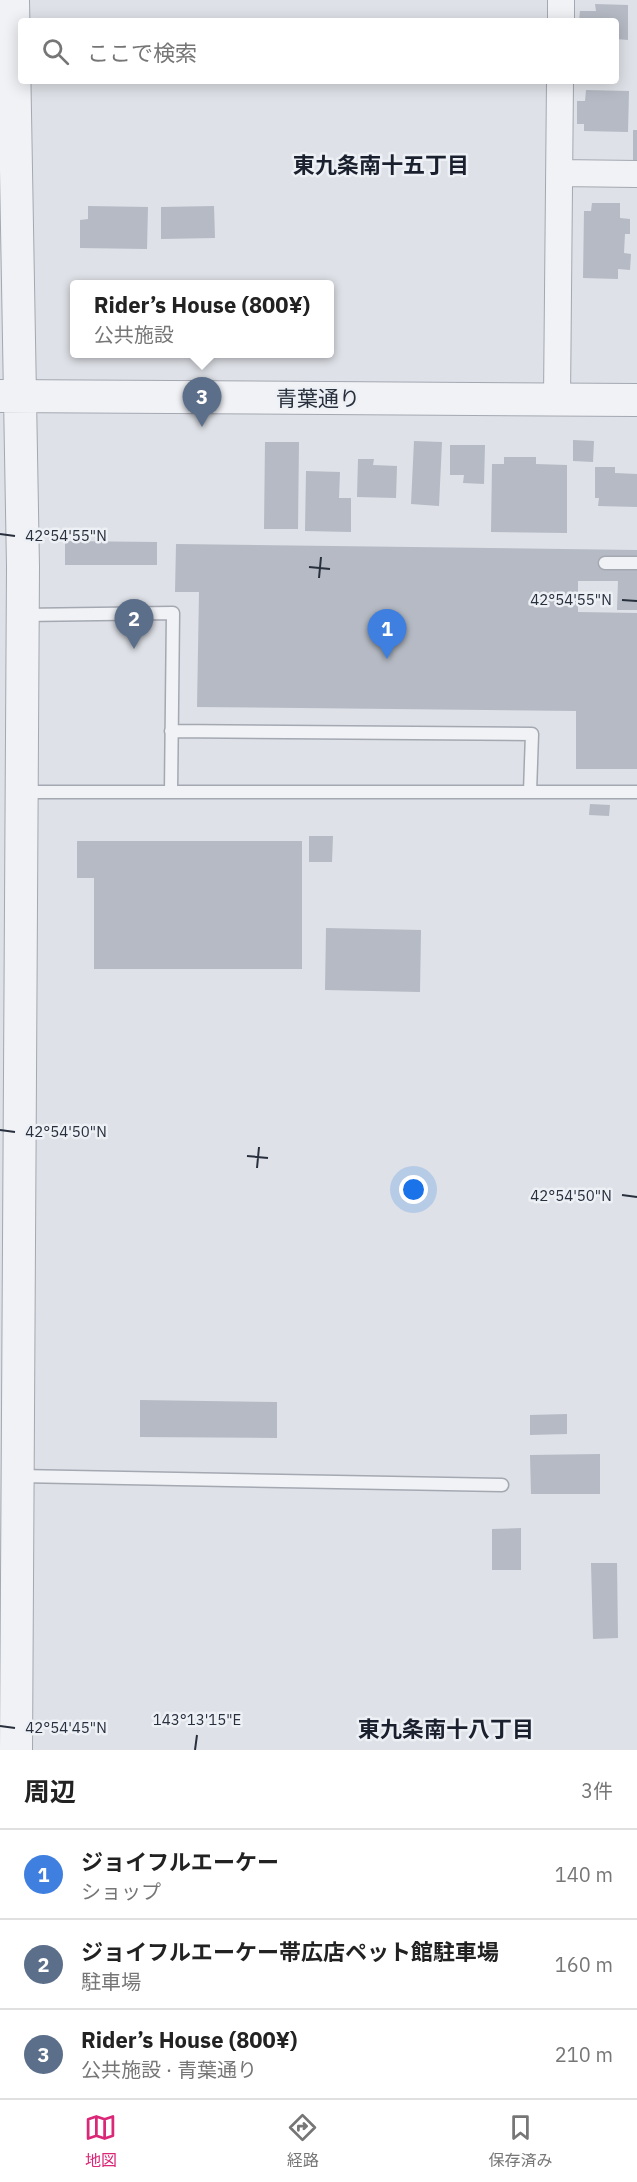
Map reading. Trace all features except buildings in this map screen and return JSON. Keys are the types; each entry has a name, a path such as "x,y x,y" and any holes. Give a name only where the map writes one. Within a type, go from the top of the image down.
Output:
{"street":[{"path":"14,0 9,195 11,396 22,615 22,792 14,1188 18,1476 9,1513 9,1605 16,1750"},
{"path":"561,0 561,18"},
{"path":"557,399 560,84"},
{"path":"560,173 637,174"},
{"name":"青葉通り","path":"11,396 637,400"}],"lane":[{"path":"605,563 637,563"},
{"path":"22,615 174,613 171,792"},
{"path":"171,731 532,734 530,792"},
{"path":"22,792 637,792"},
{"path":"18,1476 502,1485"}],"place":[{"name":"Rider’s House (800¥)","path":"202,427"},
{"name":"ジョイフルエーケー帯広店ペット館駐車場","path":"134,649"},
{"name":"ジョイフルエーケー","path":"387,659"}],"district":[{"name":"東九条南十五丁目","path":"381,164"},
{"name":"東九条南十八丁目","path":"446,1728"}]}
